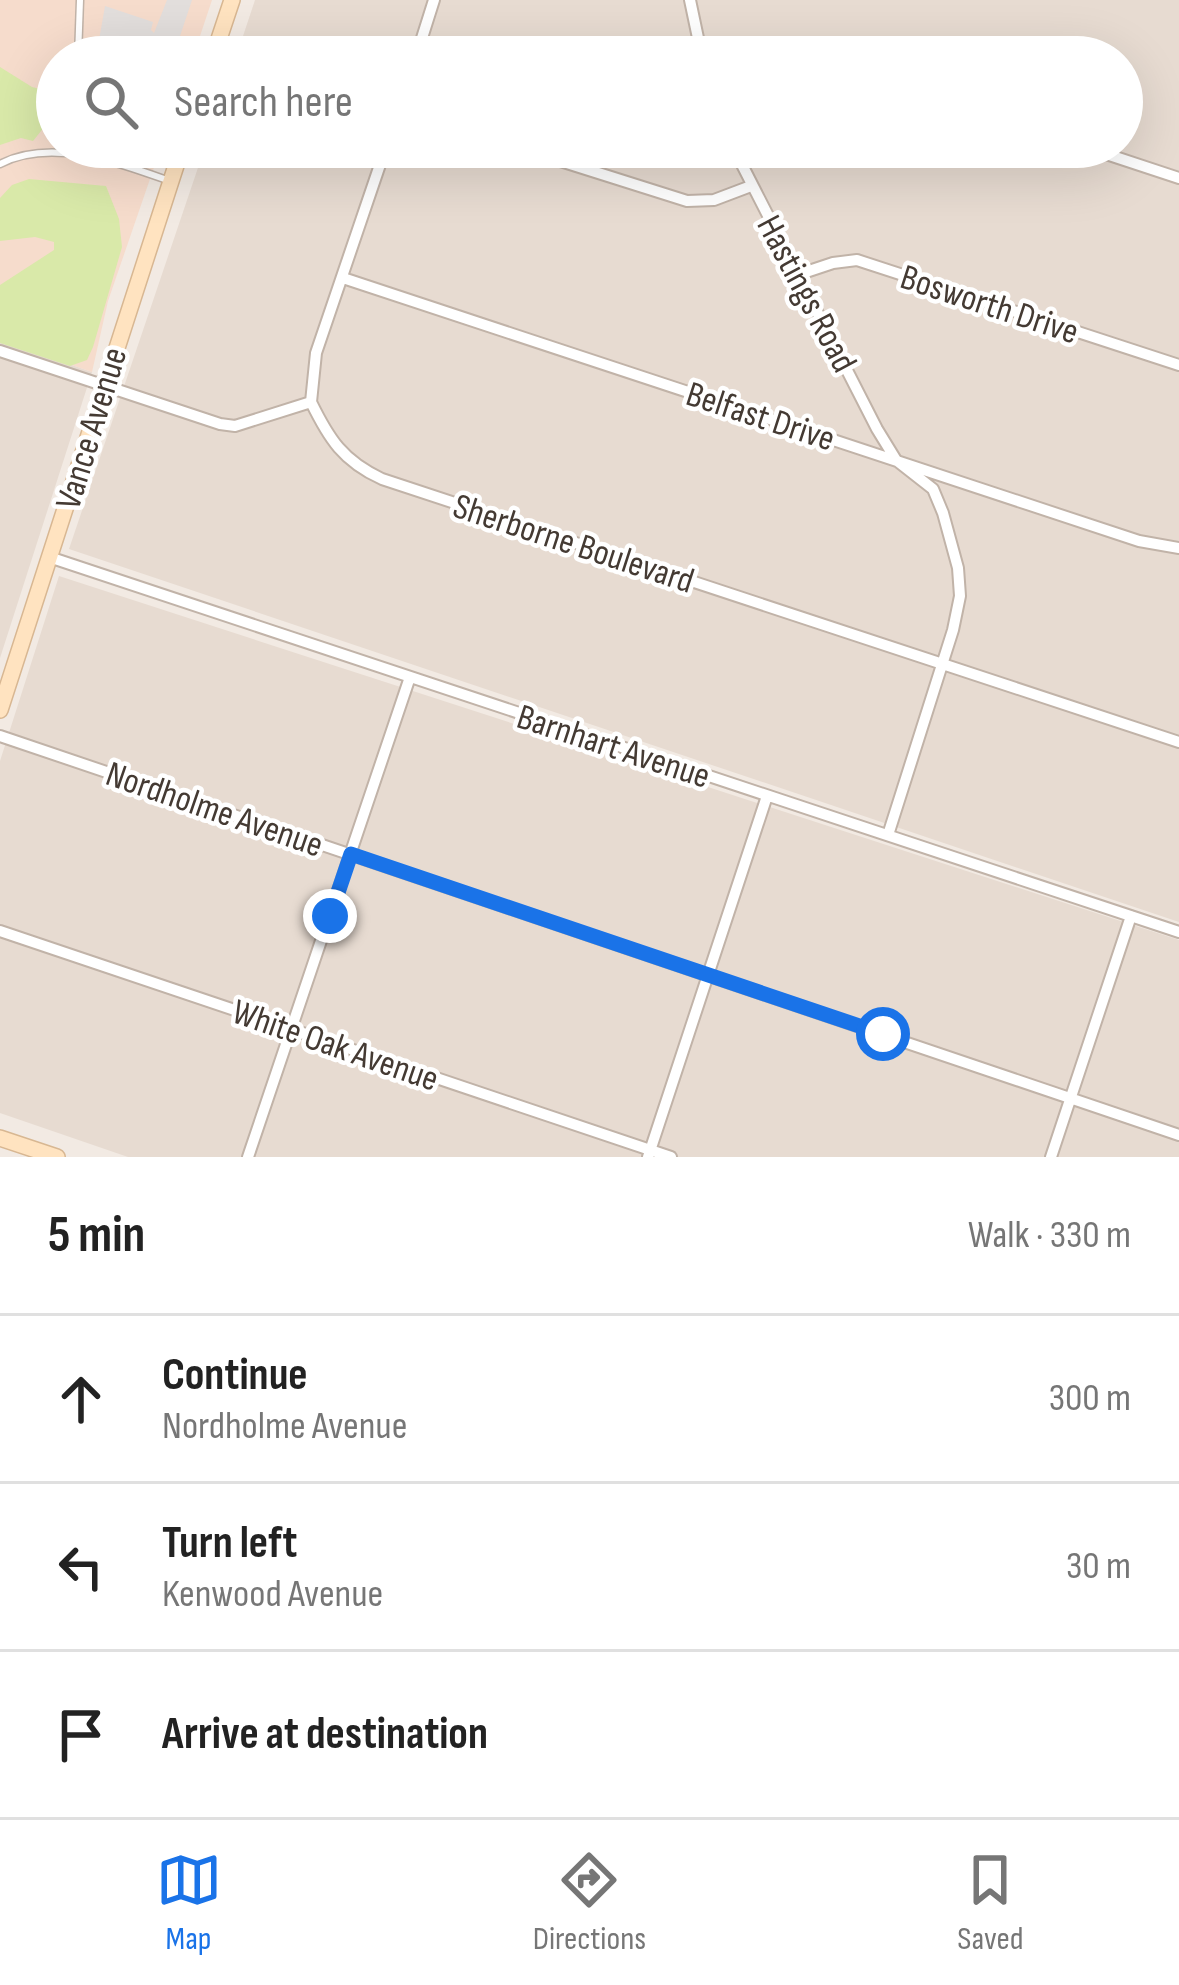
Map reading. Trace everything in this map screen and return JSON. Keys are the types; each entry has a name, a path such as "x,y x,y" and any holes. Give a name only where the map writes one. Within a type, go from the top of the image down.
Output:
{"street":[{"path":"220,36 232,0"},
{"path":"423,36 434,0"},
{"path":"690,0 698,36"},
{"path":"1143,166 1179,178"},
{"name":"Vance Avenue","path":"0,710 175,168"},
{"path":"0,351 220,424 236,426 311,402 316,353 379,168"},
{"path":"582,168 686,201 714,200 751,186"},
{"name":"Hastings Road","path":"743,168 896,460 933,489 954,544 960,596 888,835"},
{"name":"Bosworth Drive","path":"800,274 857,260 1179,365"},
{"name":"Belfast Drive","path":"343,278 1139,541 1179,548"},
{"name":"Sherborne Boulevard","path":"311,402 334,446 348,461 382,479 1179,742"},
{"name":"Barnhart Avenue","path":"49,557 1179,932"},
{"path":"248,1157 410,677"},
{"name":"Nordholme Avenue","path":"0,736 1179,1135"},
{"path":"649,1154 767,796"},
{"path":"1051,1157 1131,916"},
{"name":"White Oak Avenue","path":"0,931 649,1154 671,1157"},
{"path":"0,1138 57,1157"}],"lane":[{"path":"79,36 80,0"},
{"path":"0,164 36,153"},
{"path":"128,168 170,181"}],"shaded area":[{"path":"0,0 212,0 200,36 36,36 36,168 154,168 108,301 92,372 0,340"},
{"path":"167,0 192,0 180,36 100,36 105,6 153,22 154,33"},
{"path":"255,0 1179,0 1179,922 69,549 198,168 1143,168 1143,36 243,36"},
{"path":"0,340 92,372 0,658"},
{"path":"59,576 1179,940 1179,1157 128,1157 0,1113 0,761"}],"green space":[{"path":"0,67 36,88 36,137 0,145"},
{"path":"29,179 106,186 119,219 122,247 93,347 87,360 70,366 0,343 0,285 54,250 54,242 35,237 0,241 0,198 12,185"}],"route":[{"path":"330,916 351,854 883,1034"}]}
